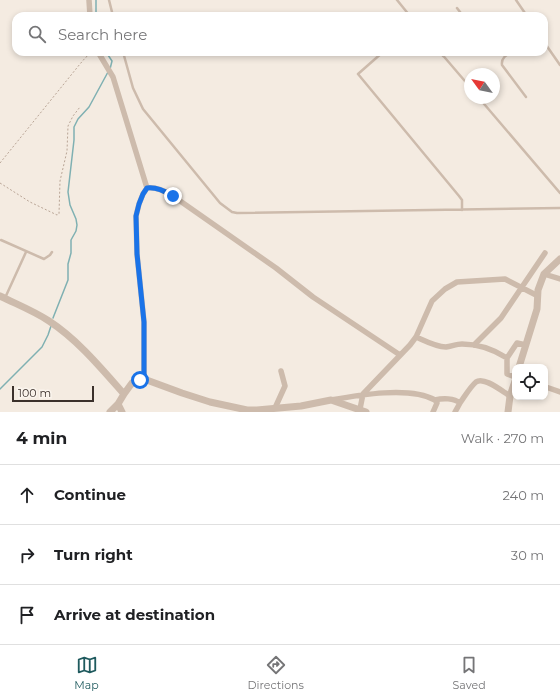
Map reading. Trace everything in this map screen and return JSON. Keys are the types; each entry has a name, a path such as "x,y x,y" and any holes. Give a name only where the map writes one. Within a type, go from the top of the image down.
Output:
{"street":[{"path":"89,0 90,12"},
{"path":"100,56 109,70 115,83 147,188 141,199 136,216 137,254 144,322 144,379"},
{"path":"147,188 160,189 173,196 276,268 313,297 400,356"},
{"path":"474,345 501,318 545,253"},
{"path":"520,364 533,325 540,286 544,274 560,259"},
{"path":"544,274 560,279"},
{"path":"331,400 359,410 363,394 410,345 416,337 432,301 452,284 461,281 505,278 538,296"},
{"path":"2,298 48,320 61,329 79,345 124,394"},
{"path":"416,337 444,347 461,344 474,345 493,350 507,358"},
{"path":"512,376 507,374 507,358 517,344 526,345"},
{"path":"275,408 285,386 281,371"},
{"path":"110,412 118,404 132,384 136,381 144,379 210,402 247,410 301,406 363,394 411,393 435,400 456,400 460,403"},
{"path":"456,412 460,403 473,385 480,380 485,381 510,396"},
{"path":"548,388 560,392"},
{"path":"508,412 512,390"},
{"path":"433,412 437,403 435,400"},
{"path":"118,404 122,412"}],"lane":[{"path":"109,0 113,12"},
{"path":"397,0 407,12"},
{"path":"516,0 524,12"},
{"path":"457,8 460,12"},
{"path":"548,48 560,65"},
{"path":"124,56 133,88 138,100 149,118 220,203 232,212 560,208"},
{"path":"378,56 358,74 459,196 463,205 462,210"},
{"path":"443,56 464,81"},
{"path":"506,56 501,62 502,65 526,97"},
{"path":"484,104 560,194"},
{"path":"1,240 44,259 52,252"},
{"path":"2,298 26,252"}],"path":[{"path":"0,163 80,64 88,56"},
{"path":"0,184 30,202 57,215 59,214 60,181 66,151 68,126 80,107"}],"waterway":[{"path":"96,0 96,12"},
{"path":"109,56 112,61 110,69"},
{"path":"53,318 68,280 71,240 76,231 77,225 70,205 68,192 74,127 78,119 89,107 108,72"},
{"path":"0,389 42,347 51,326"}],"route":[{"path":"140,380 144,379 144,322 135,231 136,216 139,204 147,188 160,189 173,196"}]}
